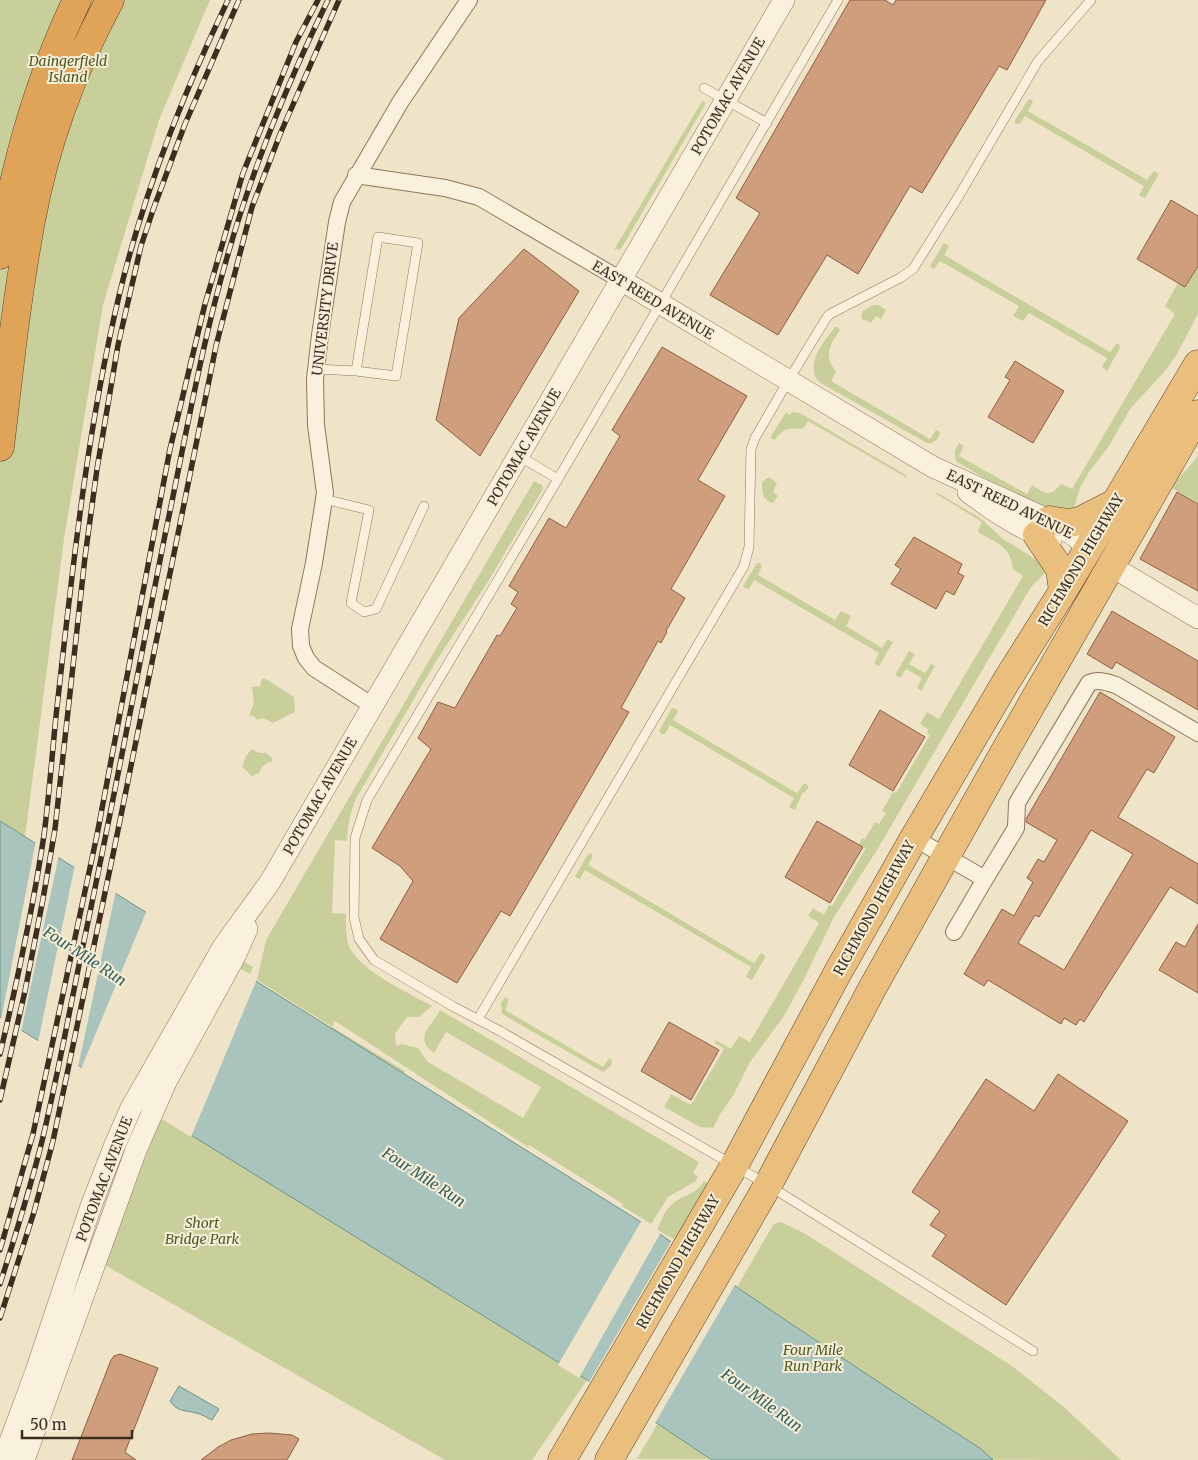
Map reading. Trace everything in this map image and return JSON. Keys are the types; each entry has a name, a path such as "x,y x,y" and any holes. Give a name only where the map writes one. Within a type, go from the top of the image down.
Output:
{"highway":[{"path":"0,256 14,183 34,108 59,39 77,0"},
{"path":"0,446 18,298 31,220 40,182 51,140 66,96 95,28 110,0"},
{"name":"RICHMOND HIGHWAY","path":"1091,563 1117,502 1198,364"},
{"name":"RICHMOND HIGHWAY","path":"562,1460 734,1166 834,980 914,838 1007,680 1198,414"},
{"path":"609,1460 768,1185 946,857 1085,614 1091,563 1060,569 1043,528 1080,521 1117,502"}],"street":[{"name":"UNIVERSITY DRIVE","path":"373,706 314,668 306,658 301,646 300,629 314,563 325,494 316,425 316,370 320,335 337,222 342,202 401,100 469,0"},
{"name":"POTOMAC AVENUE","path":"2,1460 35,1374 91,1206 131,1108 264,893 784,0"},
{"name":"EAST REED AVENUE","path":"356,175 445,188 479,197 933,467 1043,528 1078,538 1091,563 1198,618"},
{"path":"954,932 1016,828 1017,803 1089,683 1094,681 1116,685 1198,733"},
{"path":"914,838 985,879"},
{"name":"POTOMAC AVENUE","path":"24,1460 124,1182 149,1120 229,952"}],"lane":[{"path":"838,0 558,479 367,800 355,838 354,917 359,939 374,960 768,1185 1033,1351"},
{"path":"478,1019 744,566 749,547 751,449 755,438 788,381 827,317 834,311 913,270 960,194 1038,60 1091,0"},
{"path":"704,88 767,123"},
{"path":"316,370 356,371 396,376 418,243 378,237 356,371"},
{"path":"519,456 558,479"},
{"path":"324,499 369,510 351,603 364,612 376,609 424,506"}],"green space":[{"name":"Daingerfield Island","path":"0,0 210,0 159,120 103,305 64,539 25,837 0,821"},
{"path":"1031,99 1033,102 1028,111 1147,180 1154,171 1159,174 1145,198 1139,195 1144,186 1025,116 1020,124 1016,124 1014,122 1028,100"},
{"path":"702,101 706,103 621,249 614,250"},
{"path":"944,243 949,246 944,255 1110,352 1117,343 1121,346 1107,371 1102,367 1107,358 1029,313 1023,321 1013,316 1019,306 940,261 934,269 930,266"},
{"path":"1198,266 1198,314 1176,356 1165,371 1130,409 1109,446 1089,472 1080,488 1072,515 1058,514 995,484 957,462 955,452 959,443 964,446 959,456 1027,494 1032,485 1047,493 1054,491 1061,484 1072,489 1175,314 1165,306 1178,283 1186,287"},
{"path":"874,305 879,305 886,310 881,319 876,316 871,323 862,319 863,311"},
{"path":"835,327 838,327 840,330 829,350 830,360 836,372 831,381 930,439 936,430 940,432 936,440 932,443 927,443 819,382 814,368 817,353"},
{"path":"786,412 789,415 793,412 800,413 906,475 907,478 808,421 803,429 794,428 780,433 775,440 770,438"},
{"path":"1198,455 1198,503 1172,488"},
{"path":"769,477 777,483 773,492 778,496 773,503 765,498 763,492 762,482"},
{"path":"534,481 542,485 543,489 489,580 435,663 357,797 350,819 347,841 335,840 332,913 346,914 348,944 356,957 387,981 432,1006 419,1017 407,1017 395,1034 396,1046 402,1044 418,1048 428,1062 523,1118 541,1087 446,1032 434,1053 428,1047 424,1037 440,1010 699,1162 693,1173 698,1176 696,1181 668,1197 651,1224 622,1206 623,1204 529,1145 528,1147 335,1021 332,1027 257,980 266,940"},
{"path":"935,493 980,518 1003,539 1040,562 1048,570 1031,587 877,850 834,917 784,1016 750,1062 734,1094 713,1128 700,1127 664,1107 671,1094 691,1105 724,1049 715,1043 716,1040 731,1049 739,1036 750,1042 819,923 808,916 813,908 824,915 829,905 832,906 866,848 859,844 862,838 865,839 875,822 879,824 886,813 882,811 893,792 896,793 930,735 927,733 928,729 920,724 927,712 939,719 1023,576 1013,569 1012,562 1002,546 979,533 978,530 982,522"},
{"path":"757,563 760,563 762,566 758,575 835,620 841,611 851,616 846,626 882,648 888,639 893,642 879,666 874,663 879,653 754,580 749,589 745,588 743,586"},
{"path":"909,651 915,654 909,664 925,673 931,664 935,666 921,691 917,688 922,678 906,669 900,678 895,675"},
{"path":"264,678 294,697 295,712 273,723 263,718 257,720 249,715 254,704 252,687 260,686"},
{"path":"672,708 678,711 673,720 797,793 804,783 809,786 805,793 803,792 795,810 789,807 794,798 670,725 665,734 661,734 659,731"},
{"path":"252,749 260,753 266,753 272,758 272,763 270,761 262,767 259,773 252,776 242,767 246,756"},
{"path":"591,853 593,856 588,865 754,963 761,953 766,956 752,980 746,977 751,967 585,870 580,879 577,878 575,876 588,854"},
{"name":"Short Bridge Park","path":"243,961 253,967 183,1129 265,1180 332,1027 405,1071 339,1226 587,1380 532,1460 445,1460 103,1264 162,1116"},
{"path":"505,997 508,999 508,1003 505,1010 603,1067 609,1058 612,1060 611,1066 603,1072 502,1014 501,1003"},
{"path":"704,1181 708,1184 675,1240 657,1230 669,1207 675,1201 697,1190"},
{"name":"Four Mile Run Park","path":"781,1222 804,1233 1012,1366 1065,1408 1121,1460 637,1459 769,1232 774,1224"}],"water":[{"name":"Four Mile Run","path":"0,821 657,1232 737,1288 981,1449 993,1460 712,1460 655,1422 0,1017"},
{"path":"179,1386 219,1409 212,1420 178,1409 173,1405 170,1401"}],"pier":[{"path":"36,840 59,855 21,1032 1,1020"},
{"path":"75,865 116,890 78,1067 38,1042"},
{"path":"147,910 257,979 191,1137 81,1069"},
{"path":"642,1220 661,1232 579,1378 558,1365"},
{"path":"672,1240 736,1283 654,1425 588,1384"}],"building":[{"path":"850,0 885,0 893,5 896,0 1046,0 1007,70 999,66 922,193 910,186 858,274 827,255 778,335 710,295 760,213 736,198"},
{"path":"1171,200 1198,216 1198,266 1185,287 1137,259"},
{"path":"524,249 579,291 480,456 436,420 459,318"},
{"path":"662,347 747,396 698,480 725,496 671,589 685,598 661,643 658,641 621,708 629,712 510,916 501,911 457,983 380,939 413,881 400,866 372,848 431,749 418,738 438,702 455,708 497,635 500,636 517,608 511,604 518,592 509,586 549,518 566,528 620,436 612,430"},
{"path":"1015,361 1064,391 1033,443 988,417 1010,380 1005,377"},
{"path":"1177,492 1198,504 1198,591 1140,559"},
{"path":"914,537 962,564 958,573 964,576 954,595 946,591 936,609 891,584 901,569 895,565"},
{"path":"1112,611 1198,661 1198,710 1116,662 1112,669 1087,654"},
{"path":"1100,692 1175,737 1154,773 1147,769 1118,817 1198,864 1198,904 1170,887 1084,1022 1080,1019 1076,1025 1064,1018 1061,1024 988,980 984,986 964,974 1002,909 1014,916 1033,882 1027,878 1038,859 1044,862 1057,840 1026,822","holes":["1091,830 1133,854 1064,970 1018,943 1035,915 1039,917"]},
{"path":"880,710 925,737 893,791 849,765"},
{"path":"817,821 863,847 830,903 785,877"},
{"path":"1198,924 1198,993 1159,970 1176,942 1185,947"},
{"path":"669,1022 719,1050 691,1100 641,1071"},
{"path":"1058,1074 1128,1121 1006,1305 932,1256 946,1235 930,1225 940,1211 912,1192 986,1079 1034,1111"},
{"path":"120,1354 158,1368 125,1452 136,1460 72,1460 111,1360 114,1356"},
{"path":"252,1434 292,1435 299,1439 287,1460 201,1460 231,1440"}],"railway":[{"path":"0,1054 24,945 44,835 81,505 107,348 129,258 152,182 195,72 228,0"},
{"path":"0,1100 25,991 55,829 85,557 97,469 118,345 141,246 153,210 185,124 239,0"},
{"path":"0,1250 33,1134 97,835 170,449 205,304 243,173 296,42 318,0"},
{"path":"0,1284 23,1211 53,1093 201,359 218,289 238,221 260,157 285,93 328,0"},
{"path":"0,1318 34,1212 53,1141 216,346 252,207 281,132 339,0"}]}
